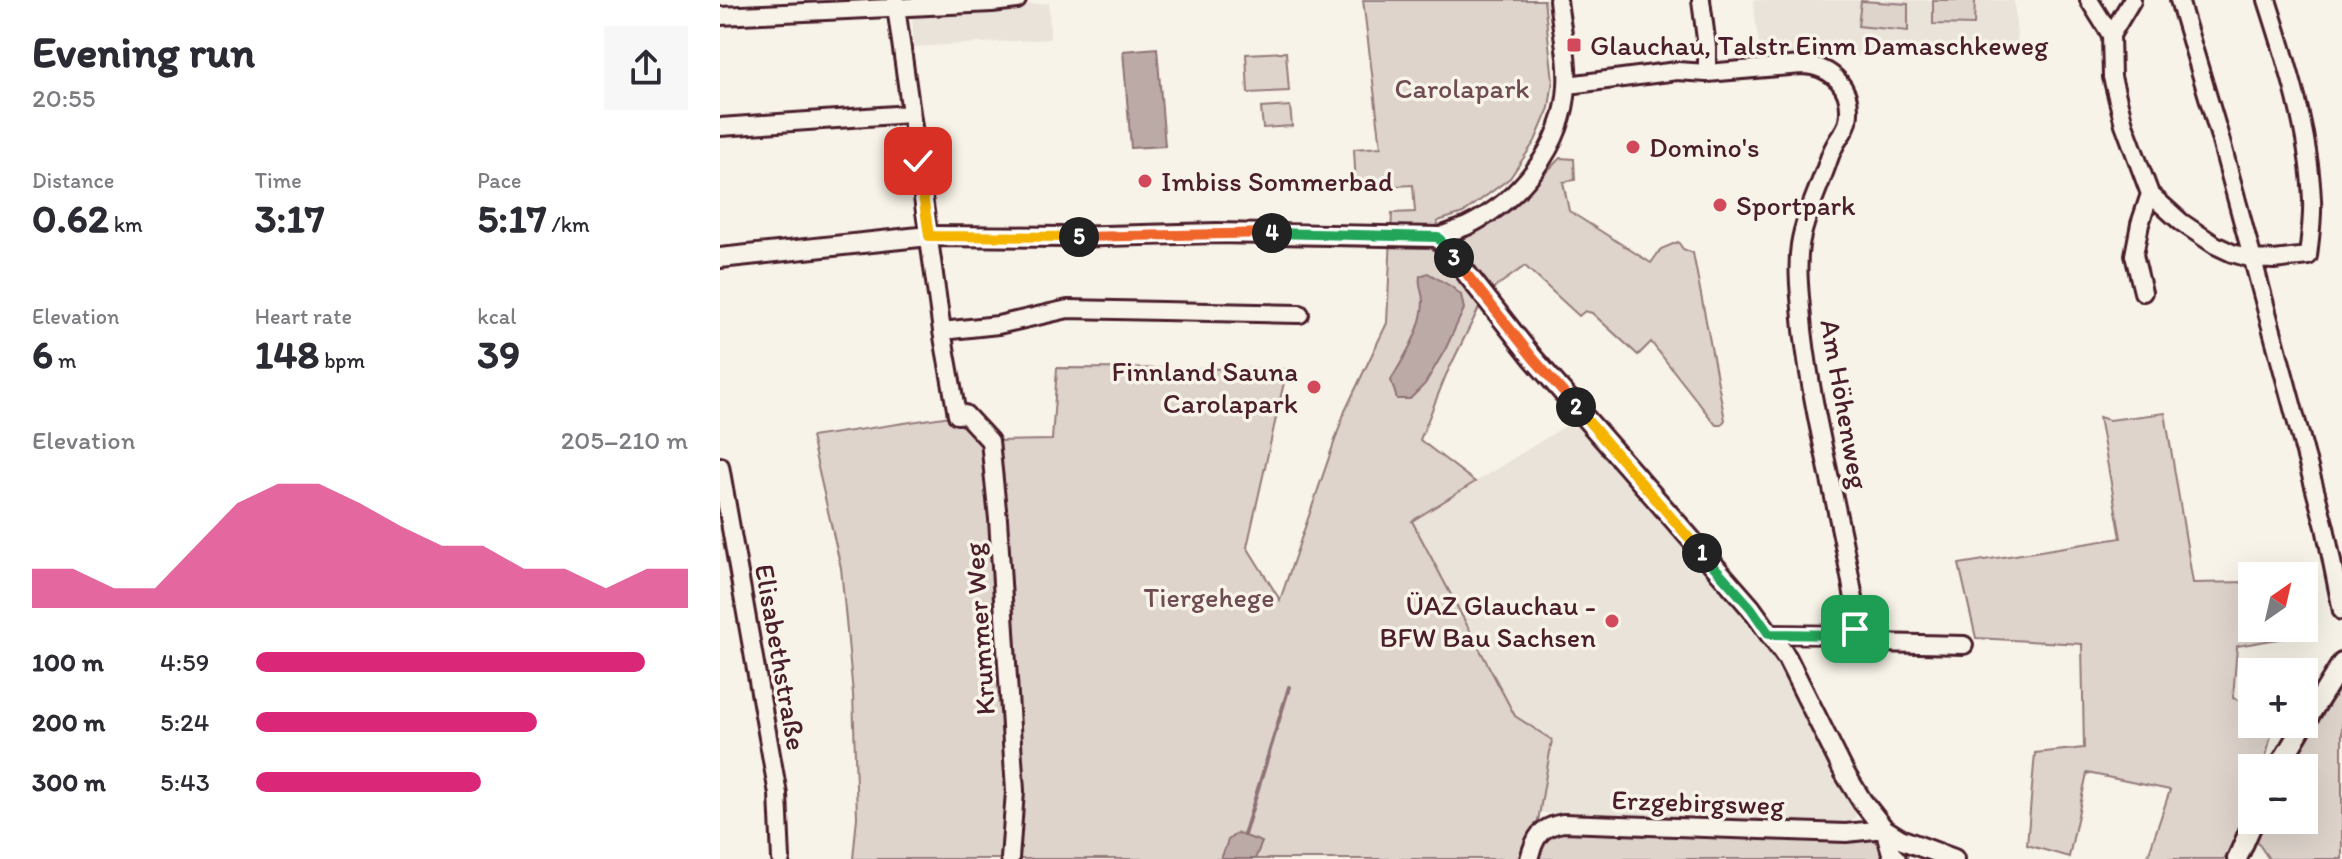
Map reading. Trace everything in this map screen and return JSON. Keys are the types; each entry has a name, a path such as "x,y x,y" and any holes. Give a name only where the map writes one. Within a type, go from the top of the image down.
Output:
{"street":[{"path":"720,16 895,3 1017,0"},
{"path":"720,258 929,236 1231,233 1438,237 1467,225 1507,199 1526,181 1554,137 1568,85 1558,0"},
{"path":"1701,0 1707,73"},
{"path":"2089,0 2111,35 2112,77 2124,124 2150,194 2181,222 2215,245 2253,259 2274,260 2308,256 2313,201 2303,123 2267,0"},
{"path":"2111,35 2132,0"},
{"path":"2179,0 2219,134 2325,527 2342,611"},
{"path":"895,3 942,331 998,325 1068,309 1300,314"},
{"name":"Am Höhenweg","path":"1568,85 1677,71 1707,73 1817,65 1833,74 1843,87 1850,106 1848,125 1833,149 1807,214 1800,246 1799,292 1809,381 1833,487 1857,618 1855,629 1845,635"},
{"path":"720,127 910,114"},
{"path":"2143,292 2134,255 2150,194"},
{"path":"1438,237 1533,358 1751,608 1787,658 1850,782 1884,829 1900,839 1954,859"},
{"name":"Krummer Weg","path":"942,331 957,415 965,414 990,441 998,519 1015,791 1010,859"},
{"name":"Elisabethstraße","path":"720,466 726,532 778,794 781,859"},
{"path":"1769,634 1845,635 1875,643 1964,645"},
{"path":"2318,702 2342,663"},
{"name":"Erzgebirgsweg","path":"1529,859 1534,840 1548,826 1563,823 1846,833 1884,829"},
{"path":"1884,829 1891,853 1897,859"},
{"path":"2237,859 2248,834"}],"shaded area":[{"path":"1753,0 2014,0 2018,47 1761,62"},
{"path":"1049,3 1050,39 914,47 912,16 1000,12 1016,6"},
{"path":"1157,48 1165,146 1131,148 1123,51"},
{"path":"1428,273 1461,295 1464,309 1425,384 1410,399 1397,399 1391,380 1416,332 1423,301 1420,276"},
{"name":"ÜAZ Glauchau - BFW Bau Sachsen","path":"1583,415 1751,608 1862,801 1850,828 1587,821 1540,812 1552,740 1515,716 1412,521"},
{"path":"1237,833 1262,842 1255,859 1221,859 1228,840"}],"green space":[{"path":"1363,0 1544,0 1553,80 1549,108 1535,141 1510,178 1463,213 1438,221 1433,250 1442,254 1481,304 1446,375 1420,440 1475,482 1412,521 1515,716 1552,740 1535,839 1548,826 1725,829 1742,839 1871,837 1893,859 853,859 857,817 853,694 841,568 811,437 957,415 990,441 1052,440 1057,368 1287,369 1247,547 1280,600 1345,411 1387,323 1392,213 1415,212 1413,185 1356,188 1354,149 1381,147"},
{"path":"1933,0 1975,0 1974,25 1933,24"},
{"path":"1861,1 1908,4 1908,31 1858,26"},
{"path":"1286,52 1289,91 1248,93 1246,54"},
{"path":"1290,106 1292,126 1263,128 1261,108"},
{"path":"1560,158 1574,159 1575,180 1563,182 1569,211 1651,263 1661,249 1678,242 1683,249 1693,253 1725,420 1721,425 1716,425 1651,342 1638,355 1592,313 1585,311 1579,316 1525,266 1488,292 1459,242 1494,221"},
{"path":"2165,413 2193,583 2238,582 2238,642 2261,642 2237,646 2233,698 2238,700 2238,738 2270,738 2266,754 2238,754 2238,834 2224,859 2147,859 2170,790 2087,773 2069,857 2027,845 2035,753 2084,748 2082,644 1976,638 1959,564 2121,538 2099,417 2109,420"},
{"path":"2342,685 2342,859 2269,859 2254,837 2256,834 2318,834 2318,754 2297,754 2308,738 2318,738 2318,722"}],"waterway":[{"path":"1244,835 1289,687"}],"place":[{"name":"Glauchau, Talstr Einm Damaschkeweg","path":"1574,45"},
{"name":"Domino's","path":"1633,147"},
{"name":"Imbiss Sommerbad","path":"1145,181"},
{"name":"Sportpark","path":"1720,205"},
{"name":"Finnland Sauna Carolapark","path":"1314,387"},
{"name":"ÜAZ Glauchau - BFW Bau Sachsen","path":"1612,621"}],"route":[{"path":"918,161 929,236 1288,233 1438,237 1533,358 1751,608 1769,634 1845,635 1855,629"}],"park label":[{"name":"Carolapark","path":"1462,88"},
{"name":"Tiergehege","path":"1209,597"}]}
